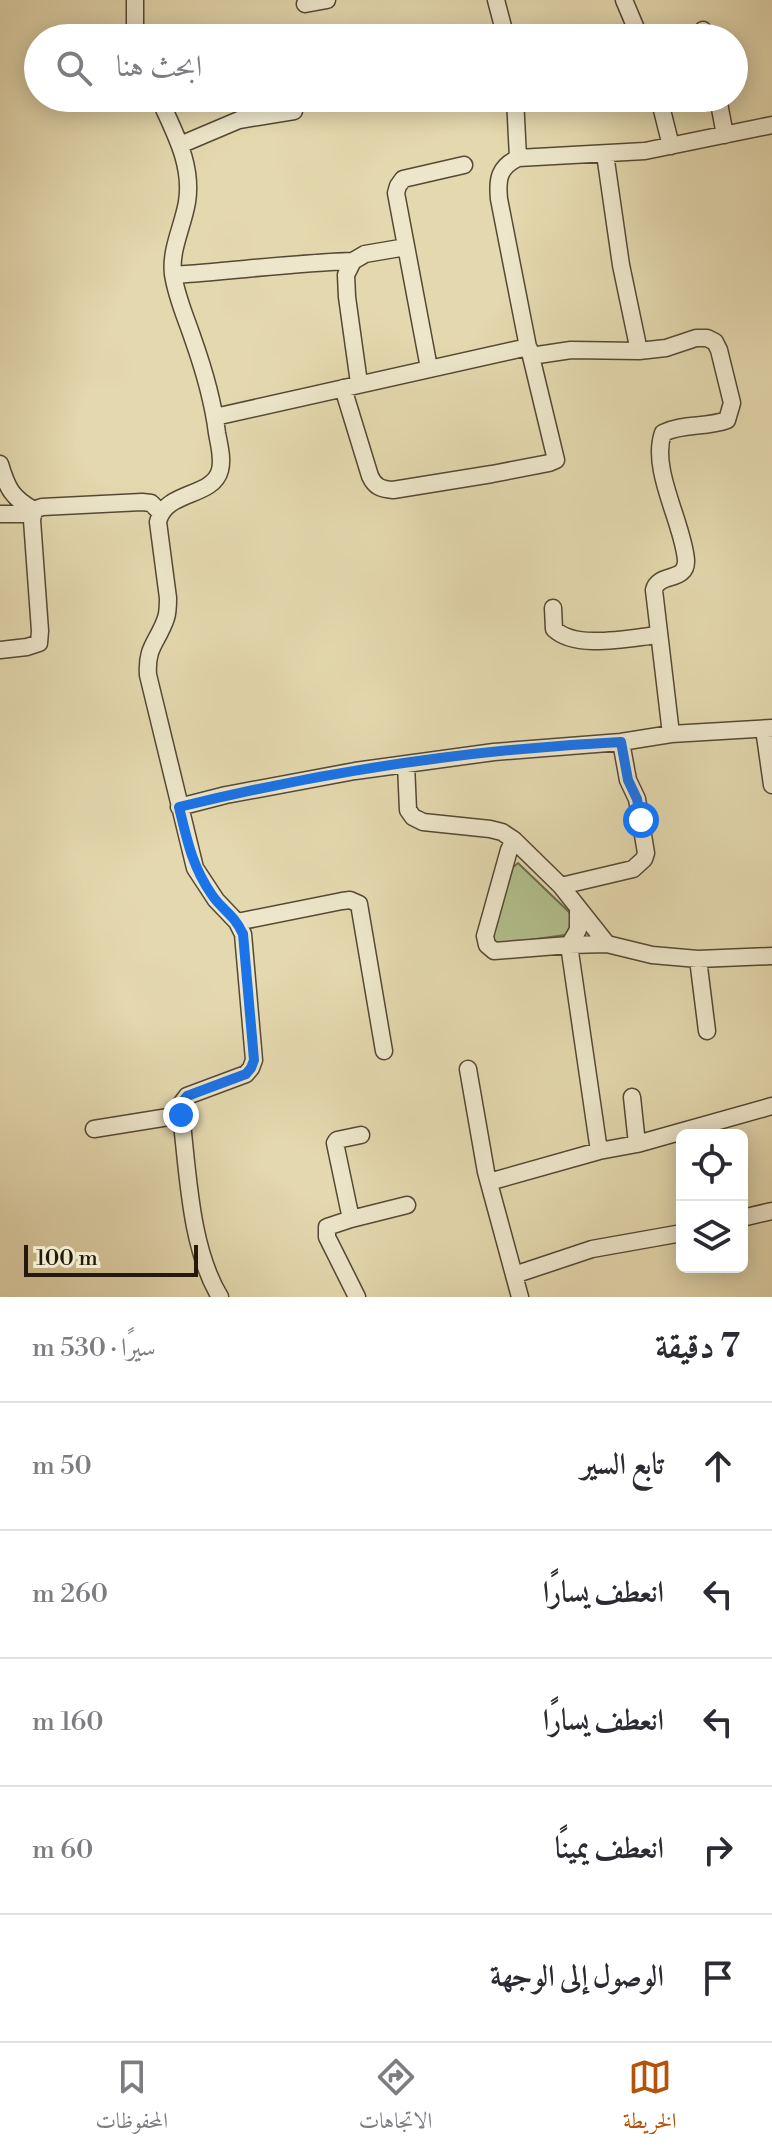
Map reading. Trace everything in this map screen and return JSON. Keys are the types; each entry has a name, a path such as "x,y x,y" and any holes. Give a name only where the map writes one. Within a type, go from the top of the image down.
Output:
{"street":[{"path":"135,0 135,24"},
{"path":"305,4 327,0"},
{"path":"496,0 502,24"},
{"path":"624,0 634,24"},
{"path":"165,112 185,158 188,185 173,275 205,374 221,458 220,472 214,480 167,505 160,512 158,522 168,610 149,651 148,675 195,868 243,934 254,1060 246,1074 187,1096 181,1104 196,1233 204,1264 220,1297"},
{"path":"180,145 239,120 288,112"},
{"path":"516,112 518,158"},
{"path":"662,112 671,146"},
{"path":"721,112 725,135"},
{"path":"353,261 346,275 351,386 374,485 393,490 556,460 529,352 504,226 498,187 504,167 518,158 605,154 671,146 772,125"},
{"path":"605,154 621,265 639,351"},
{"path":"429,368 396,193 403,179 464,165"},
{"path":"173,275 353,261 365,254 406,247"},
{"path":"215,417 429,368 529,352 639,351 666,348 696,338 715,342 732,403 727,420 717,424 674,428 663,433 659,443 668,495 686,560 685,567 677,576 659,580 654,590 671,734"},
{"path":"0,464 16,499 33,512 40,638 39,643 33,646 0,650"},
{"path":"0,514 33,512 42,507 142,502 151,503 160,512"},
{"path":"553,608 554,629 570,639 587,641 658,635"},
{"path":"179,807 240,792 355,771 494,752 621,742 671,734 768,728 772,785"},
{"path":"561,886 633,869 644,859 646,853 637,799 628,780 621,742"},
{"path":"406,764 408,810 413,817 423,822 502,832 561,886 607,944"},
{"path":"514,840 486,931 487,945 498,952 607,944 652,955 698,959 772,956"},
{"path":"237,922 342,901 359,904 384,1051"},
{"path":"578,908 578,930 569,945 599,1151"},
{"path":"698,959 707,1031"},
{"path":"468,1069 489,1182 520,1297"},
{"path":"632,1097 637,1144"},
{"path":"489,1182 772,1106"},
{"path":"94,1129 181,1115"},
{"path":"351,1219 335,1143 361,1135"},
{"path":"357,1297 326,1232 327,1227 407,1205"},
{"path":"748,1217 772,1211"},
{"path":"514,1275 592,1249 676,1234"}],"green space":[{"path":"518,863 571,915 569,932 565,935 500,944 492,940 512,868"}],"route":[{"path":"181,1115 181,1104 187,1096 246,1074 254,1060 243,934 233,916 216,900 195,868 179,807 355,771 494,752 621,742 628,780 637,799 641,820"}]}
